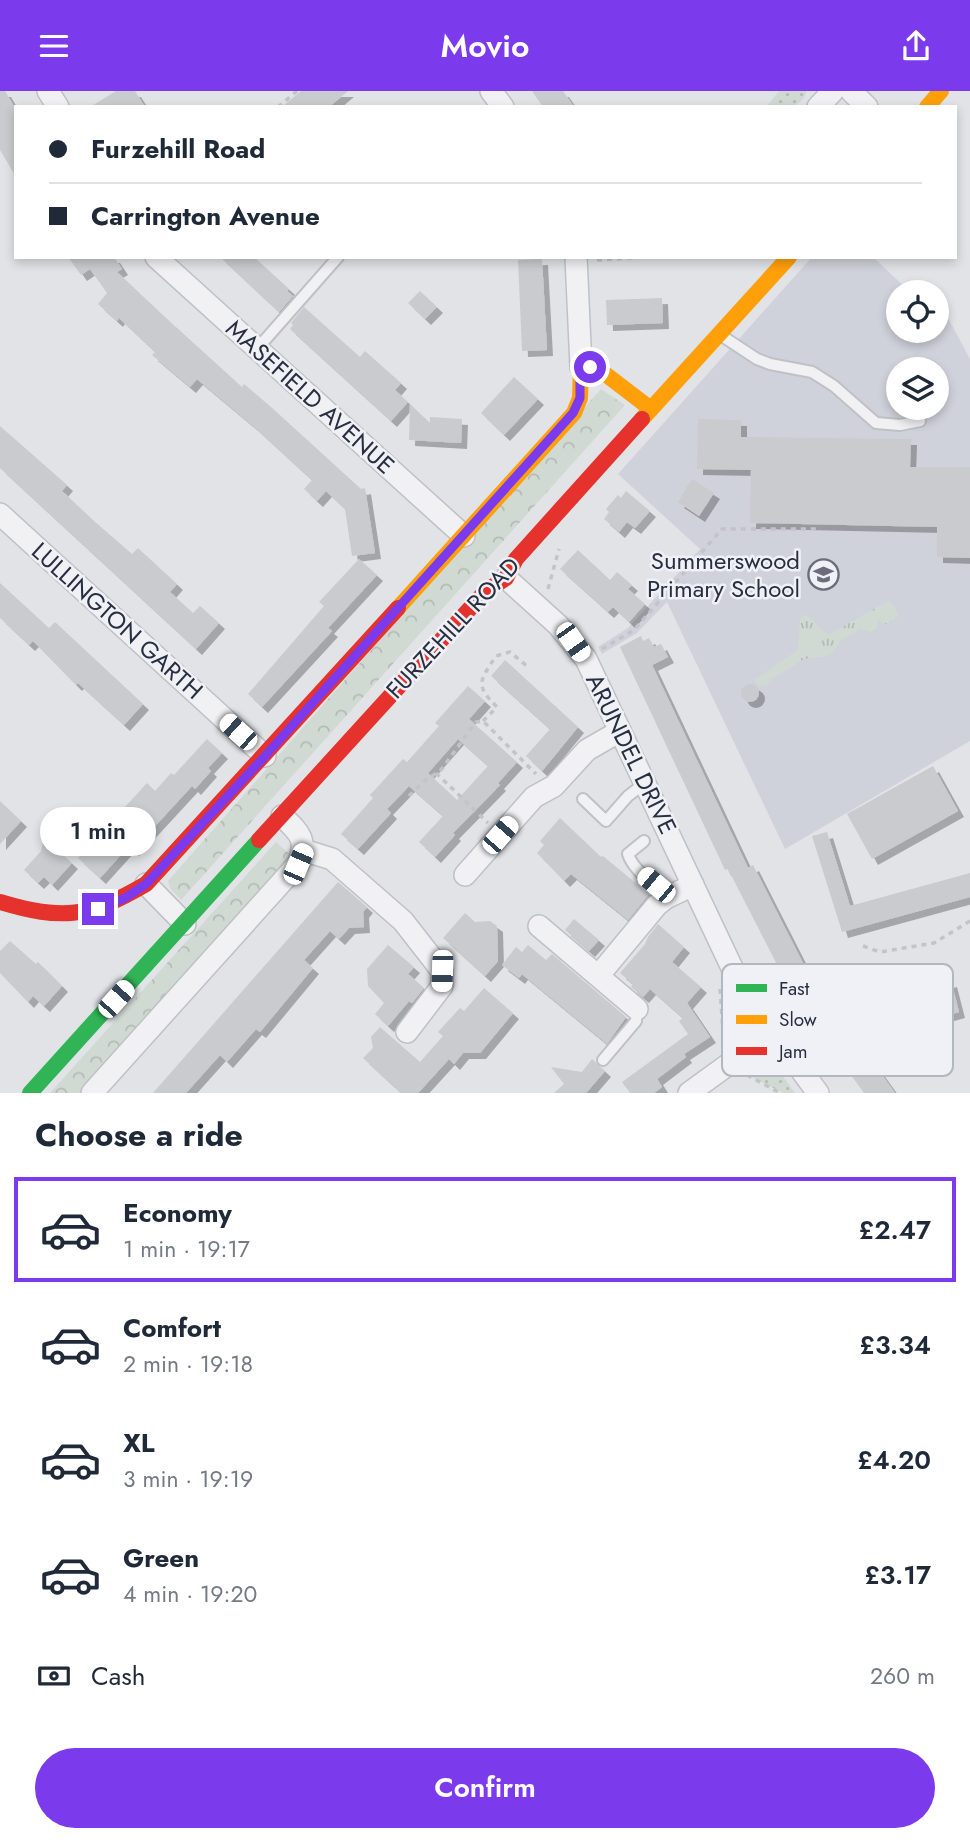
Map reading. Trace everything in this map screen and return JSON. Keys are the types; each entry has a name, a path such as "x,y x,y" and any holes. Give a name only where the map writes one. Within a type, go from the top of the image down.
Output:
{"street":[{"path":"820,105 833,91"},
{"path":"851,91 865,105"},
{"path":"929,105 941,91"},
{"name":"MASEFIELD AVENUE","path":"158,259 464,536"},
{"path":"0,902 30,913 56,915 80,913 125,898 146,884 265,756 573,413 580,398 582,259"},
{"name":"FURZEHILL ROAD","path":"30,1093 485,592 506,578 516,559 543,528 787,259"},
{"path":"580,367 600,370 651,409"},
{"name":"LULLINGTON GARTH","path":"0,514 265,756"},
{"name":"ARUNDEL DRIVE","path":"506,578 558,625 586,659 730,964"},
{"path":"465,875 534,797 550,788 587,750 620,731"},
{"path":"92,1093 298,864 303,850 302,839 282,816"},
{"path":"303,850 332,859 393,912 442,971 442,986 407,1032"},
{"path":"146,884 185,924"},
{"path":"599,975 657,905 693,885"},
{"path":"539,926 637,1009"},
{"path":"689,1093 722,1069"},
{"name":"ARUNDEL DRIVE","path":"805,1076 818,1093"}],"lane":[{"path":"257,349 336,259"},
{"path":"720,334 757,359 812,372 834,386 876,422 900,425 920,421"},
{"path":"583,799 606,821 628,796 645,783"},
{"path":"645,841 628,854 631,864 656,885 666,898"},
{"path":"603,1060 636,1021 637,1009"}],"path":[{"path":"280,105 297,91"},
{"path":"600,650 634,630 722,529 821,530"},
{"path":"546,596 561,542"},
{"path":"409,796 441,770 476,722 483,721 497,707 480,686 481,679 496,656 510,652 528,667"},
{"path":"483,721 550,788"},
{"path":"436,773 500,835"},
{"path":"863,947 880,952 934,943 970,921"}],"shaded area":[{"name":"Summerswood Primary School","path":"810,259 875,259 897,280 886,280 886,343 949,343 949,320 970,359 970,741 785,849 667,602 637,633 602,654 598,647 628,628 700,549 618,474"}],"green space":[{"path":"779,91 807,91 796,104 768,105"},
{"path":"601,389 625,405 181,900 170,888 168,881"},
{"path":"890,600 898,613 897,617 887,624 882,623 878,617 877,628 871,632 860,629 840,641 827,656 804,659 770,680 766,686 759,686 754,680 798,650 800,620 805,614 828,635"},
{"path":"276,842 292,856 79,1093 50,1093"},
{"path":"750,1076 783,1076 795,1093 783,1093"}],"building":[{"path":"0,91 5,91 14,107 14,174 0,150"},
{"path":"116,91 135,91 144,105 93,105"},
{"path":"301,91 348,91 331,105 284,105"},
{"path":"532,91 563,91 573,105 542,105"},
{"path":"69,259 115,259 122,269 117,272 166,318 242,387 244,384 271,407 361,489 365,488 375,553 352,556 345,509 326,491 317,501 304,489 312,480 252,425 197,379 190,387 152,355 155,352 119,318 117,321 98,304 107,293 90,269 81,275"},
{"path":"222,259 256,259 289,289 287,291 293,296 279,312"},
{"path":"542,259 547,350 522,351 518,260"},
{"path":"420,291 437,307 425,319 408,303"},
{"path":"662,298 663,323 607,325 606,300"},
{"path":"304,307 360,357 365,351 401,383 395,390 408,402 391,421 290,329 293,325 291,323"},
{"path":"514,377 538,399 504,435 481,413"},
{"path":"410,404 430,423 430,417 462,419 461,443 409,440"},
{"path":"698,419 741,420 741,437 911,439 910,467 970,467 970,558 937,557 937,527 750,523 751,470 697,469"},
{"path":"0,426 67,485 62,491 94,521 132,554 138,548 177,584 170,592 193,613 200,606 219,623 196,649 0,468"},
{"path":"692,479 714,493 699,516 678,502"},
{"path":"626,491 650,511 635,528 627,522 619,532 604,519 609,512 606,509 618,495 621,498"},
{"path":"578,550 610,580 617,572 632,585 628,589 645,604 629,622 613,607 608,612 560,569"},
{"path":"359,559 377,575 328,628 332,631 262,707 248,694 324,606 319,602"},
{"path":"0,583 49,628 55,622 143,704 124,725 78,683 76,685 33,641 29,645 0,618"},
{"path":"641,636 643,641 649,638 654,647 661,644 668,657 652,665 748,868 753,865 803,964 777,964 728,869 725,870 620,647"},
{"path":"505,660 578,727 542,771 526,756 550,729 491,676"},
{"path":"750,684 756,687 759,693 756,699 750,702 744,699 741,693 744,687"},
{"path":"468,686 485,701 469,719 517,762 498,783 500,785 453,833 455,835 435,857 419,842 443,816 409,786 387,809 391,813 358,849 341,834 373,798 370,795 403,759 407,762 439,726 435,723","holes":["458,739 488,766 457,800 428,773"]},
{"path":"207,739 222,753 208,768 211,771 195,789 192,786 133,850 129,846 100,878 78,858 147,783 155,791 171,773 174,775"},
{"path":"933,766 958,811 872,859 847,814"},
{"path":"0,801 21,821 0,844"},
{"path":"560,818 601,857 649,894 628,920 571,874 564,881 537,853 544,845 540,841"},
{"path":"827,832 850,906 970,873 970,897 842,932 812,836"},
{"path":"44,838 72,863 52,885 44,877 38,883 24,870 41,851"},
{"path":"338,882 367,907 363,912 364,927 349,928 339,939 330,931 304,960 313,968 260,1032 256,1029 227,1062 220,1055 186,1093 153,1093"},
{"path":"465,913 475,922 490,921 497,926 498,961 485,976 443,938"},
{"path":"574,919 599,940 589,951 565,930"},
{"path":"658,924 684,947 672,962 701,987 687,1003 710,1037 684,1054 686,1057 657,1079 662,1087 654,1093 630,1093 622,1082 688,1034 679,1021 683,1018 650,989 643,997 620,973"},
{"path":"10,941 36,964 38,962 62,986 44,1006 33,996 28,1002 0,973 0,951"},
{"path":"388,945 414,967 408,974 424,988 388,1026 375,1014 384,1003 368,986 367,969"},
{"path":"528,945 546,960 552,954 626,1017 607,1044 522,974 519,978 502,965 516,947 522,952"},
{"path":"484,988 513,1013 480,1053 463,1053 454,1064 449,1059 418,1093 401,1093 363,1058 373,1048 371,1037 380,1027 420,1062 443,1036 438,1032 460,1008 464,1011"},
{"path":"953,989 959,1012 953,1014"},
{"path":"592,1059 605,1071 586,1093 554,1093 564,1084 551,1067 582,1072"},
{"path":"852,1076 882,1076 895,1093 864,1093"}],"traffic: fast":[{"path":"30,1093 259,840"}],"traffic: slow":[{"path":"929,105 941,91"},
{"path":"642,419 787,259"},
{"path":"398,608 574,413 580,398 581,367 600,370 651,409"}],"traffic: jam":[{"path":"259,840 485,592 506,578 516,559 642,419"},
{"path":"0,902 41,912 75,913 108,903 146,884 398,608"}],"place":[{"name":"Summerswood Primary School","path":"823,575"}],"route":[{"path":"98,909 125,898 146,884 446,557 573,413 580,398 580,367 590,367"}]}
